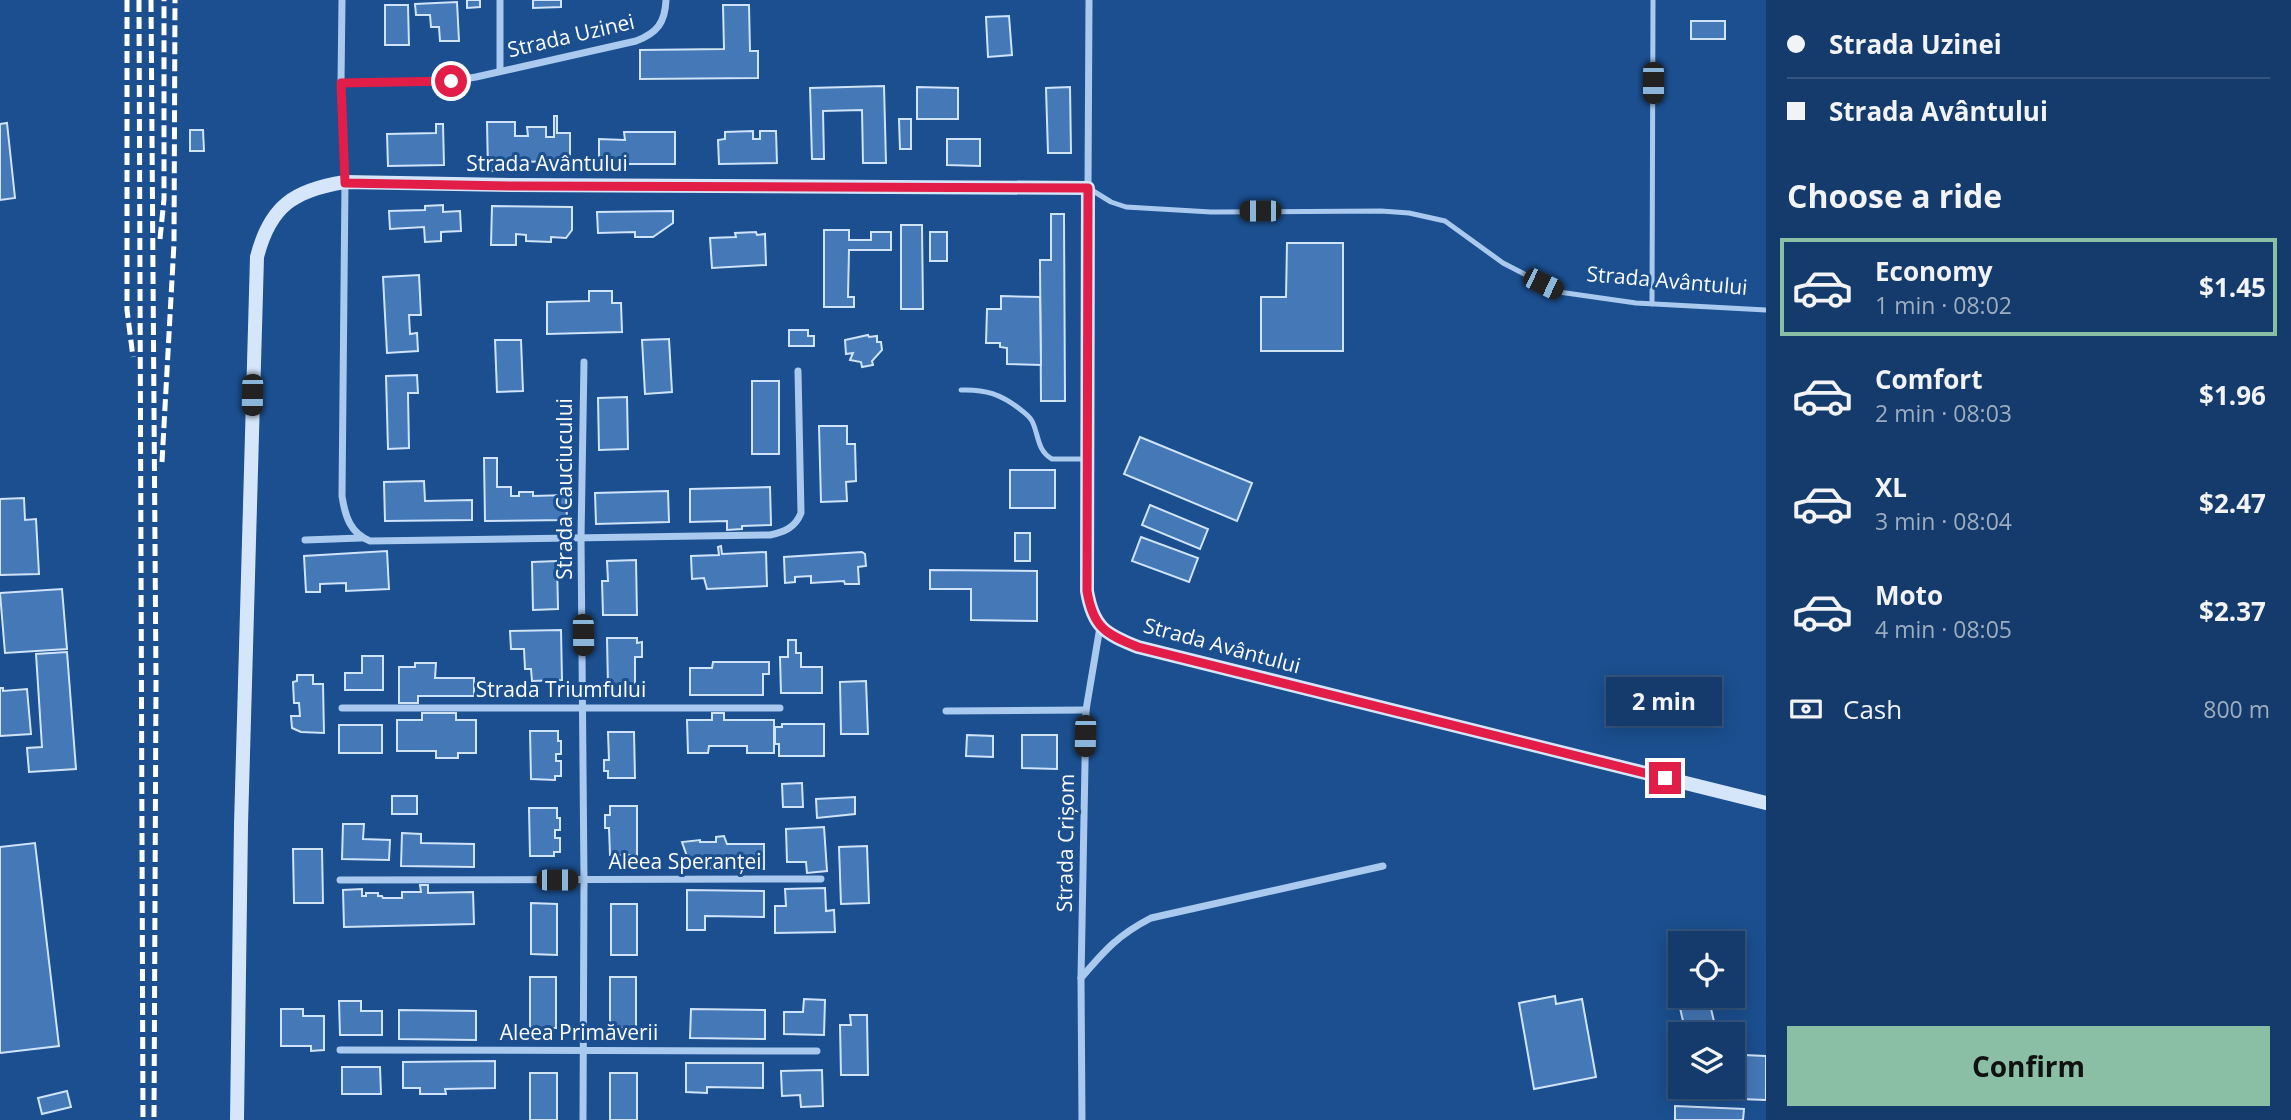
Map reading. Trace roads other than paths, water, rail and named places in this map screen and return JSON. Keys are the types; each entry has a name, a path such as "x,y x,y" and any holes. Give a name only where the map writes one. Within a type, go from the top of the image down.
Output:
{"main road":[{"name":"Strada Avântului","path":"237,1120 241,825 257,257 263,232 272,217 293,198 319,186 345,183 1088,188"},
{"path":"1088,188 1087,591 1090,612 1100,626"},
{"name":"Strada Avântului","path":"1100,626 1116,638 1138,647 1766,803"}],"street":[{"path":"342,0 341,83 345,183 342,496 348,521 354,531 370,541 770,535 783,532 792,527 801,513 798,370"},
{"name":"Strada Uzinei","path":"500,0 500,71"},
{"name":"Strada Uzinei","path":"341,83 451,81 636,41 648,36 662,24 666,14 666,0"},
{"path":"1088,188 1089,0"},
{"name":"Strada Cauciucului","path":"583,1120 584,708 581,538 584,362"},
{"path":"305,540 362,537"},
{"name":"Strada Crișom","path":"1082,1120 1081,978 1086,709 1100,626"},
{"name":"Strada Triumfului","path":"342,708 780,709"},
{"path":"946,711 1086,709"},
{"path":"1081,978 1102,953 1126,931 1151,918 1383,866"},
{"name":"Aleea Speranței","path":"340,880 821,879"},
{"name":"Aleea Primăverii","path":"340,1050 817,1051"}],"lane":[{"path":"1652,303 1653,0"},
{"name":"Strada Avântului","path":"1088,188 1111,202 1126,207 1211,212 1409,213 1446,221 1503,263 1559,292 1652,303 1766,310"},
{"path":"961,390 979,389 994,393 1016,406 1031,419 1047,457 1088,458"}],"railway":[{"path":"127,0 127,310 133,357"},
{"path":"139,0 143,1120"},
{"path":"151,0 156,681 154,1120"},
{"path":"160,239 164,199 164,0"},
{"path":"162,462 174,243 175,0"}]}
